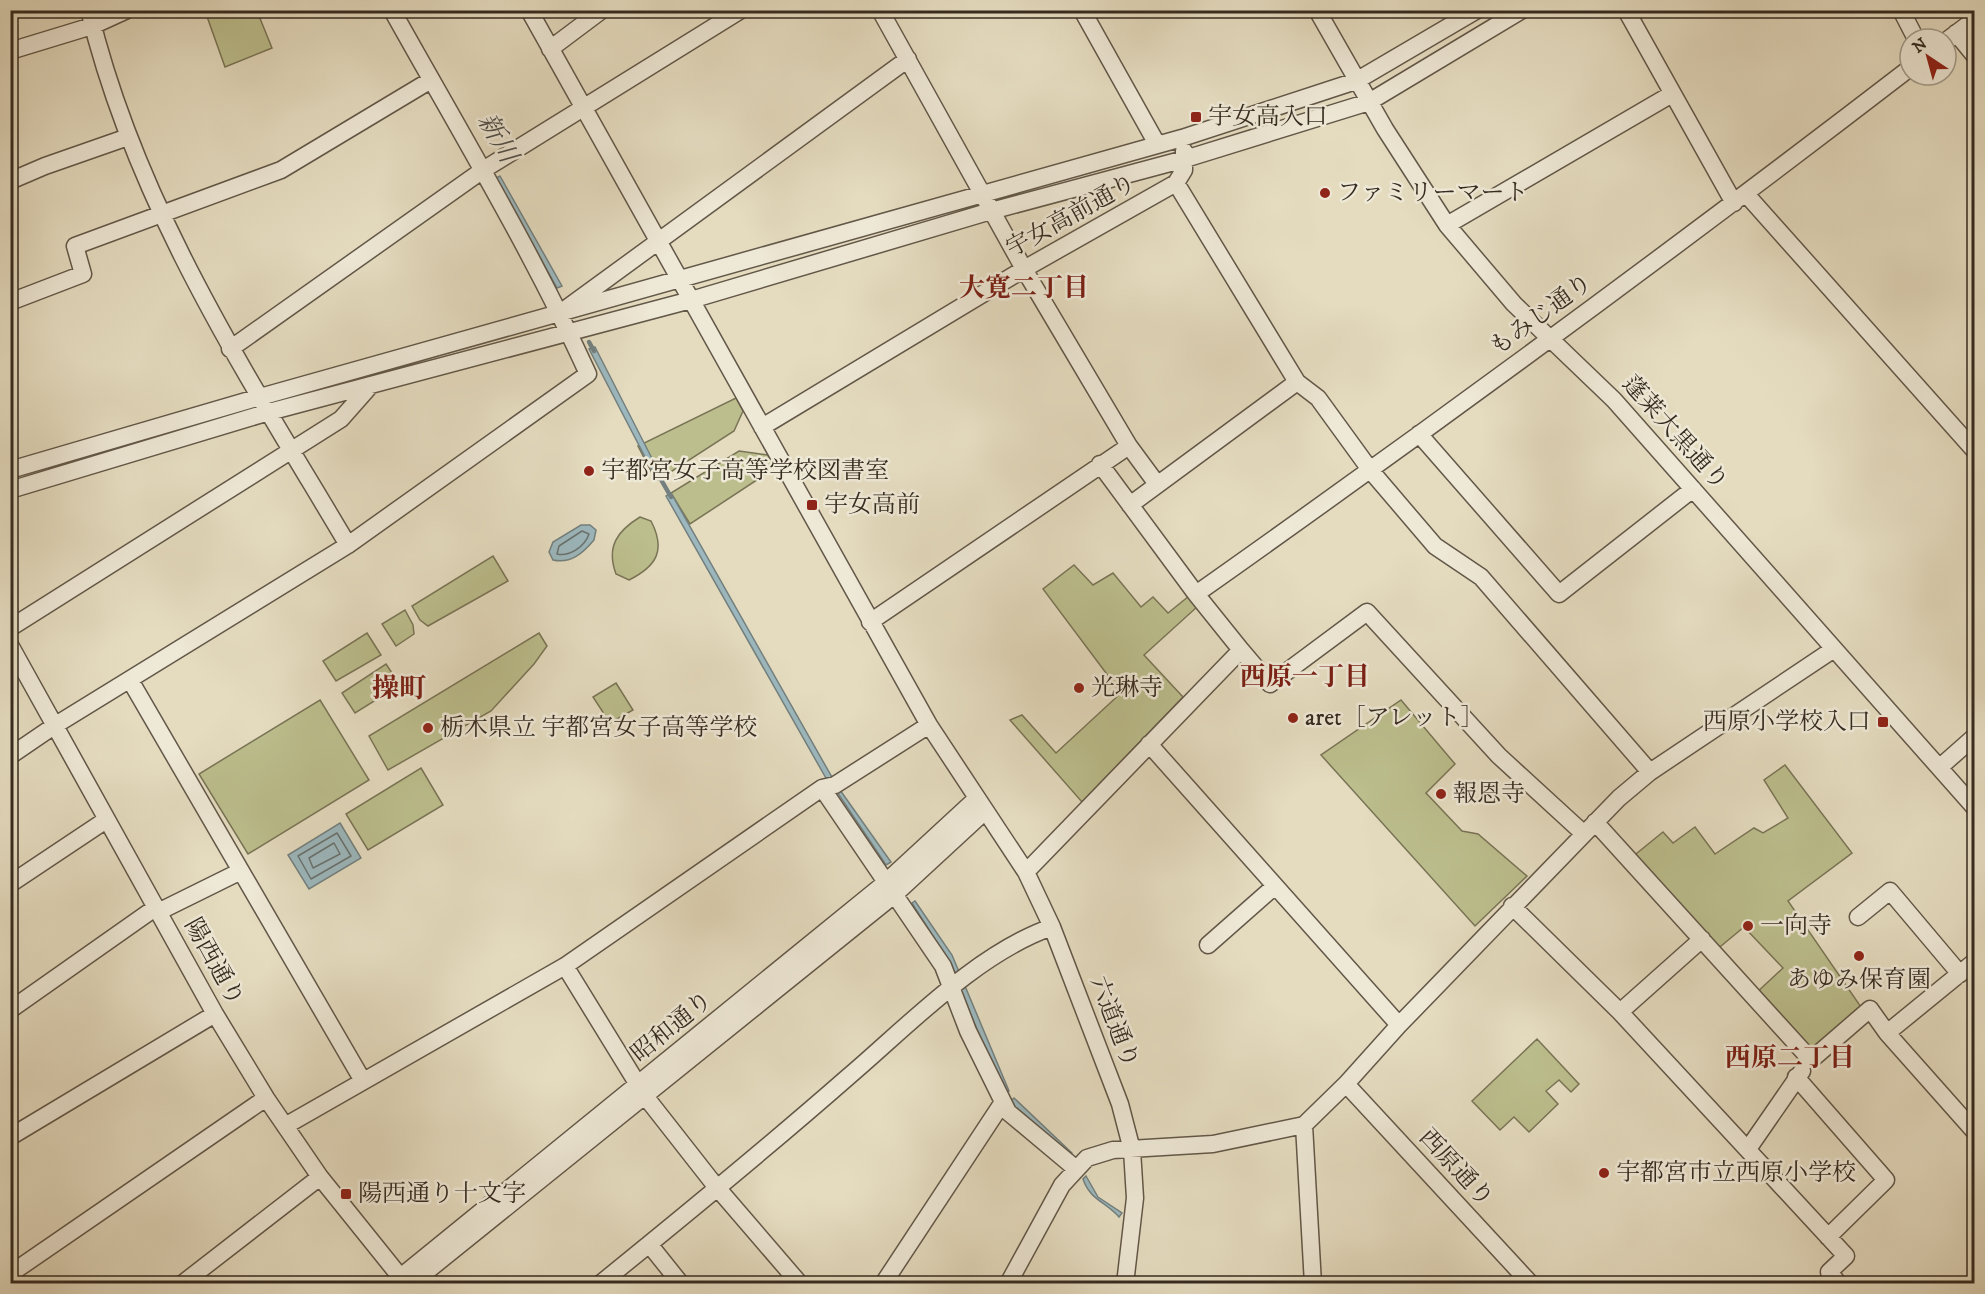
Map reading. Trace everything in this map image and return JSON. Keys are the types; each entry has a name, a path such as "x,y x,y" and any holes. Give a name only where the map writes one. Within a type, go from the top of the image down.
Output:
{"street":[{"path":"10,51 90,18 127,10"},
{"path":"10,756 54,726 348,546 588,374 569,332 483,170 392,10"},
{"name":"六道通り","path":"529,10 870,622 929,725 980,806 1026,872 1052,927 1120,1104 1132,1150 1135,1198 1125,1284"},
{"path":"550,49 602,10"},
{"path":"230,349 483,170 741,10"},
{"path":"880,10 1024,269 1129,446 1157,484"},
{"path":"1082,10 1157,144"},
{"name":"蓬莱大黒通り","path":"1317,10 1412,175 1479,265 1549,339 1598,384 1974,807"},
{"path":"10,470 260,397 1182,138 1356,81 1477,10"},
{"path":"10,490 269,412 692,300 991,210 1185,159 1369,102 1522,10"},
{"path":"1626,10 1672,94 1740,199 1974,450"},
{"path":"1901,10 1910,27"},
{"path":"90,18 128,137 160,213 230,349 348,546"},
{"path":"1958,32 1974,20"},
{"path":"1958,42 1974,55"},
{"path":"559,314 908,60"},
{"name":"もみじ通り","path":"1196,594 1371,471 1740,199 1898,77"},
{"path":"10,302 83,274 75,246 281,170 431,80"},
{"path":"1447,225 1672,94"},
{"path":"10,182 45,166 128,137"},
{"path":"1182,138 1185,170 1176,183 1297,382 1318,398 1371,471 1435,546 1481,577 1650,772"},
{"name":"宇女高前通り","path":"762,427 1024,269 1176,183"},
{"path":"1130,505 1297,382"},
{"path":"10,628 341,419 370,385"},
{"path":"1419,434 1558,594 1693,489"},
{"path":"870,622 1129,446"},
{"path":"1100,464 1196,594 1270,684 1367,612 1499,756 1589,827 1702,939 1811,1060"},
{"name":"陽西通り","path":"10,645 156,910 266,1098 320,1177 402,1282"},
{"path":"1008,1284 1062,1185 1075,1168 1087,1158 1101,1152 1213,1144 1304,1125 1346,1084 1399,1025 1589,827 1650,772 1834,649"},
{"path":"1026,872 1241,650"},
{"path":"130,680 239,872 363,1081"},
{"path":"285,1126 564,966 822,788 835,785 929,725"},
{"path":"1940,767 1974,737"},
{"path":"1149,744 1399,1025"},
{"path":"822,788 943,966 951,989 1008,1112 1075,1168"},
{"name":"昭和通り","path":"402,1282 889,889 980,806"},
{"path":"10,884 106,820"},
{"path":"10,1010 156,910 239,872"},
{"path":"1208,945 1275,886"},
{"path":"1858,917 1890,891 1960,974"},
{"path":"1512,906 1620,1012 1846,1256 1829,1272 1839,1284"},
{"path":"600,1284 718,1189 951,989 1007,949 1052,927"},
{"path":"1620,1012 1702,939"},
{"path":"1887,1033 1974,962"},
{"path":"564,966 641,1091 718,1189 800,1284"},
{"path":"1748,1149 1774,1115 1796,1077 1811,1060 1870,1010 1887,1033 1974,1131"},
{"path":"10,1137 215,1014"},
{"path":"1796,1077 1886,1180 1828,1237"},
{"name":"西原通り","path":"1346,1084 1531,1284"},
{"path":"13,1276 266,1098"},
{"path":"883,1284 1003,1102"},
{"path":"1304,1125 1313,1284"},
{"path":"182,1284 320,1177"},
{"path":"649,1244 681,1284"}],"green space":[{"path":"205,11 257,11 272,48 225,67"},
{"path":"736,398 743,411 734,431 666,475 652,473 638,446"},
{"path":"739,451 768,455 775,468 690,524 671,493"},
{"path":"640,517 651,521 656,531 658,549 652,563 639,575 629,580 616,574 612,556 613,548 625,528"},
{"path":"493,556 508,581 428,626 420,620 412,606"},
{"path":"1074,565 1093,585 1113,573 1141,607 1153,597 1168,613 1189,596 1197,607 1144,655 1183,697 1082,802 1010,720 1022,715 1056,753 1121,693 1043,589"},
{"path":"405,610 413,625 414,634 396,646 382,624"},
{"path":"367,633 381,655 336,681 323,661"},
{"path":"539,633 547,646 534,664 491,711 388,770 369,736"},
{"path":"386,664 400,685 355,713 342,693"},
{"path":"616,683 633,710 610,723 593,697"},
{"path":"320,700 369,780 248,854 199,774"},
{"path":"1401,700 1455,764 1426,793 1462,831 1478,834 1527,876 1475,926 1321,755"},
{"name":"一向寺","path":"1785,765 1852,853 1788,901 1861,1007 1806,1053 1754,995 1783,968 1744,927 1715,951 1631,858 1663,832 1673,843 1695,827 1715,854 1754,828 1763,833 1788,818 1764,780"},
{"path":"421,768 443,805 368,850 346,814"},
{"path":"1537,1039 1579,1084 1571,1092 1559,1080 1546,1091 1558,1104 1529,1132 1514,1117 1500,1130 1472,1101"}],"water":[{"path":"500,176 562,286 557,288 496,178"},
{"path":"595,347 662,478 657,480 589,349"},
{"path":"671,493 833,779 827,780 666,496"},
{"path":"581,525 590,525 596,530 594,540 571,559 553,560 549,552 553,542"},
{"path":"840,790 891,862 886,865 837,792"},
{"path":"340,823 361,858 309,889 288,855"},
{"path":"915,901 952,955 1009,1091 1004,1094 948,960 912,903"},
{"path":"1014,1098 1072,1153 1069,1157 1010,1102"},
{"path":"1086,1176 1098,1197 1122,1213 1119,1217 1090,1192 1083,1179"}],"waterway":[{"name":"新川","path":"589,342 594,351"},
{"name":"新川","path":"659,476 671,497"}],"place":[{"name":"宇女高入口","path":"1196,117"},
{"name":"ファミリーマート","path":"1325,193"},
{"name":"宇都宮女子高等学校図書室","path":"589,471"},
{"name":"宇女高前","path":"812,505"},
{"name":"光琳寺","path":"1079,688"},
{"name":"aret［アレット］","path":"1293,718"},
{"name":"西原小学校入口","path":"1883,722"},
{"name":"栃木県立 宇都宮女子高等学校","path":"428,728"},
{"name":"報恩寺","path":"1441,794"},
{"name":"一向寺","path":"1748,926"},
{"name":"あゆみ保育園","path":"1859,956"},
{"name":"宇都宮市立西原小学校","path":"1604,1173"},
{"name":"陽西通り十文字","path":"346,1194"}],"district":[{"name":"大寛二丁目","path":"1024,288"},
{"name":"西原一丁目","path":"1305,677"},
{"name":"操町","path":"399,689"},
{"name":"西原二丁目","path":"1790,1058"}]}
